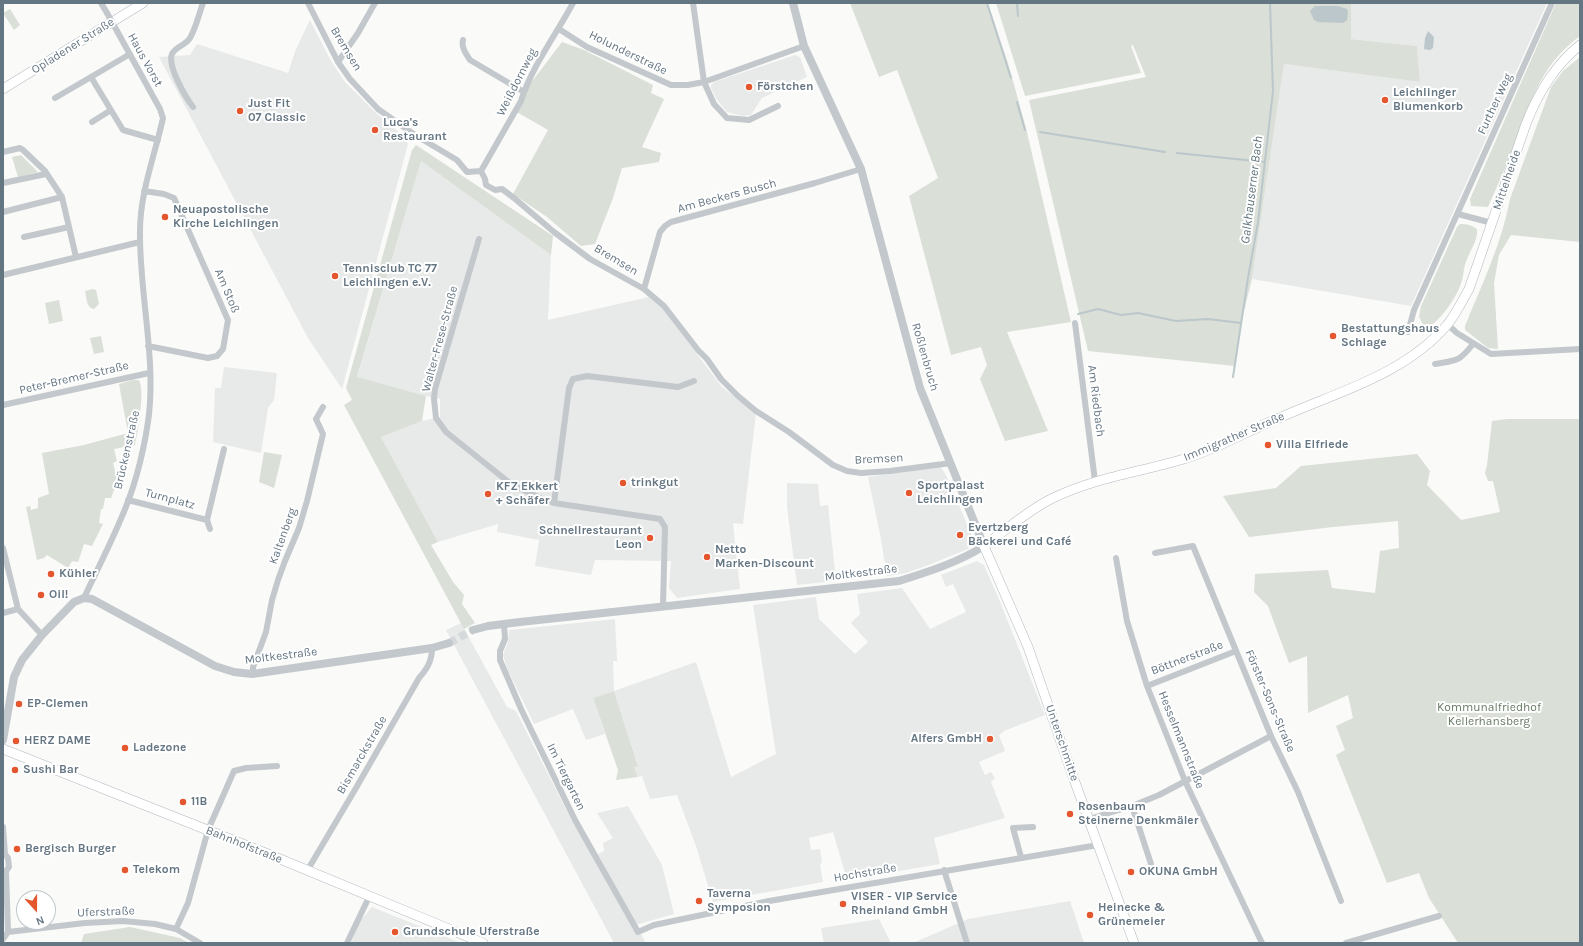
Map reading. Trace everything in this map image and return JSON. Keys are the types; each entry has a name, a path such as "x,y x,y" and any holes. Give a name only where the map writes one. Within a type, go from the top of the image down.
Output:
{"main road":[{"name":"Opladener Straße","path":"3,89 143,3"},
{"name":"Mittelheide","path":"1447,324 1459,308 1469,289 1526,124 1537,98 1545,82 1556,67 1568,54 1580,45"},
{"name":"Immigrather Straße","path":"984,546 1025,515 1051,499 1095,481 1196,455 1280,417 1379,376 1398,366 1414,354 1447,324"},
{"name":"Unterschmitte","path":"984,546 1028,647 1134,943"},
{"name":"Bahnhofstraße","path":"3,749 208,830 483,943"}],"street":[{"name":"Haus Vorst","path":"101,3 160,109 163,118 161,130"},
{"path":"193,107 181,88 172,64 171,55 190,38 203,3"},
{"name":"Bremsen","path":"308,3 338,62 350,79 378,109 415,135 458,160 467,172 481,171 486,185 495,190 502,189 554,232 585,255 644,289 664,306 698,350 707,359 721,379 756,411 789,432 840,469 853,473 876,473 951,463"},
{"path":"338,62 376,3"},
{"name":"Weißdornweg","path":"481,171 521,101 547,46 559,29 573,3"},
{"path":"693,3 704,82 714,104 727,118 749,120 778,106"},
{"path":"793,3 804,46 861,169"},
{"name":"Further Weg","path":"1408,332 1414,310 1552,3"},
{"name":"Holunderstraße","path":"559,29 586,46 671,85 688,85 704,82 804,46"},
{"path":"463,40 462,44 470,60 524,92"},
{"path":"56,98 130,54"},
{"path":"91,77 123,130 158,140"},
{"path":"92,122 111,110"},
{"name":"Brückenstraße","path":"84,598 120,521 128,500 148,422 149,373 140,242 141,214 144,191 161,130"},
{"path":"3,152 20,148 45,171 62,197 76,258"},
{"name":"Am Beckers Busch","path":"644,289 660,232 665,226 672,222 861,169"},
{"name":"Roßlenbruch","path":"861,169 915,370 925,400 984,546"},
{"path":"3,183 46,174"},
{"name":"Am Stoß","path":"144,191 164,194 174,198 228,320 223,348 217,356 208,358 148,346"},
{"path":"3,212 62,197"},
{"path":"1458,214 1492,223"},
{"path":"24,237 69,227"},
{"name":"Walter-Frese-Straße","path":"479,240 435,389 434,399 436,418 446,432 506,481 540,498 554,503 658,518 663,522 665,527 663,606"},
{"path":"3,274 140,242"},
{"name":"Am Riedbach","path":"1075,323 1095,481"},
{"path":"1447,324 1473,344 1491,354 1580,349"},
{"path":"1435,364 1458,360 1464,356 1473,344"},
{"name":"Peter-Bremer-Straße","path":"3,405 149,373"},
{"path":"554,503 568,394 570,382 573,379 587,376 678,387 694,381"},
{"name":"Kaltenberg","path":"253,674 253,667 266,632 272,600 278,580 299,528 307,501 323,434 316,419 323,407"},
{"name":"Turnplatz","path":"210,529 207,520 224,449"},
{"name":"Turnplatz","path":"128,500 207,520"},
{"name":"Moltkestraße","path":"473,630 504,624 899,581 918,576 972,554 984,546"},
{"name":"Förster-Sons-Straße","path":"1155,553 1193,546 1271,736 1296,787 1341,901"},
{"path":"3,548 18,609 42,635"},
{"name":"Hesselmannstraße","path":"1116,558 1127,621 1147,686 1185,781 1262,943"},
{"path":"3,740 14,677 22,660 42,635 74,602 84,598"},
{"name":"Moltkestraße","path":"84,598 92,599 215,666 234,672 253,674 432,648 449,643"},
{"path":"3,613 18,609"},
{"name":"Im Tiergarten","path":"504,624 505,639 500,651 500,660 521,709 575,820 638,932"},
{"name":"Bismarckstraße","path":"307,871 419,678 426,670 432,658 432,648"},
{"name":"Böttnerstraße","path":"1147,686 1236,651"},
{"path":"1089,819 1132,806 1159,795 1271,736"},
{"path":"176,928 188,903 208,830 234,771 246,768 276,766"},
{"path":"1132,806 1151,864"},
{"path":"3,827 5,854 8,858 9,867 6,871 8,932 3,939"},
{"path":"1021,857 1013,828 1033,827"},
{"name":"Hochstraße","path":"638,932 654,925 716,911 1098,844"},
{"path":"944,870 967,943"},
{"path":"347,943 370,897"},
{"path":"1346,943 1439,916"},
{"name":"Uferstraße","path":"8,932 123,920 176,928 200,943"}],"shaded area":[{"path":"1351,3 1547,3 1411,306 1252,279 1284,64 1420,82 1417,46 1351,39"},
{"path":"1315,6 1338,6 1347,9 1347,20 1343,23 1318,22 1314,20 1310,11"},
{"path":"310,20 331,61 345,82 374,111 407,139 408,144 342,389 308,338 159,57 190,55 197,44 288,73 296,49"},
{"path":"1428,31 1434,37 1433,48 1430,50 1424,49 1425,38"},
{"name":"Förstchen","path":"795,55 800,57 807,77 762,98 751,115 742,116 727,112 717,100 711,88 711,85 714,82"},
{"path":"421,161 551,255 548,320 649,297 662,308 722,387 756,413 743,524 733,523 740,589 677,598 669,588 671,561 595,560 591,575 535,566 539,540 497,532 498,524 438,542 381,437 422,421 440,417 440,399 357,378"},
{"path":"224,367 277,373 274,400 268,408 261,453 213,442 215,388 221,388"},
{"path":"941,467 947,477 974,541 968,549 926,566 906,573 887,576 868,477"},
{"path":"787,483 818,484 820,506 828,505 836,581 797,585 787,507"},
{"path":"977,561 984,565 1045,715 1004,731 999,735 1005,751 979,762 985,775 991,772 995,778 991,782 1005,818 934,838 940,864 847,880 833,832 809,838 811,850 820,849 822,862 820,865 823,882 713,902 696,846 677,795 650,799 642,776 638,777 634,767 638,765 614,691 696,662 731,777 776,754 753,605 816,597 819,619 855,654 868,642 851,623 860,614 857,594 902,588 930,629 966,612 953,584 946,587 941,575"},
{"path":"615,619 617,661 613,661 614,691 593,698 605,734 586,740 573,709 534,724 507,668 503,655 508,642 509,630"},
{"path":"461,623 507,707 516,711 573,823 631,917 598,854 604,851 603,843 613,838 597,813 628,806 662,865 674,914 636,925 646,943 614,943 446,630"},
{"path":"1070,901 1084,943 913,943 968,919"},
{"name":"Grundschule Uferstraße","path":"372,907 461,943 351,943 360,921"},
{"path":"879,919 891,943 824,943 821,928"}],"green space":[{"path":"850,3 988,3 1008,63 1026,128 1071,322 1007,332 1048,431 1005,441 980,379 987,365 981,347 951,355 909,196 938,178 897,70 879,77"},
{"path":"996,3 1351,3 1351,39 1417,46 1420,82 1284,64 1252,279 1241,323 1235,366 1088,351 1029,100 1146,77 1133,45 1131,46 1141,73 1025,96"},
{"path":"1556,3 1580,3 1580,36 1565,48 1554,61 1536,89 1506,166 1488,207 1471,206 1470,199"},
{"path":"10,9 20,25 14,30 3,13"},
{"path":"562,42 584,50 653,85 651,93 664,99 642,147 661,153 659,162 622,168 613,198 595,244 581,246 547,217 513,194 548,130 515,111 524,92"},
{"path":"1580,57 1580,242 1511,235 1499,255 1494,283 1498,349 1488,348 1465,330 1465,326 1497,247 1510,199 1551,87 1563,71"},
{"path":"416,145 553,236 551,255 421,161 357,377 426,396 422,421 381,437 438,542 431,545 453,582 464,595 462,604 475,623 464,629 344,405 352,400 346,388 412,150"},
{"path":"21,155 38,172 18,177 12,157"},
{"path":"1460,224 1469,225 1477,229 1475,241 1466,262 1461,283 1455,297 1446,311 1435,322 1425,328 1419,317 1421,306 1457,227"},
{"path":"93,289 96,290 99,304 94,309 88,305 85,291"},
{"path":"59,300 63,321 49,324 45,303"},
{"path":"101,336 104,352 94,354 90,338"},
{"path":"139,380 141,386 140,412 135,445 114,449 117,461 113,463 118,480 111,498 105,498 103,509 101,509 99,523 103,524 92,546 84,544 78,562 72,561 68,568 47,555 44,558 37,560 26,507 30,506 31,510 38,508 38,498 49,494 42,453 84,445 128,433 119,384"},
{"name":"Kommunalfriedhof Kellerhansberg","path":"1507,419 1580,419 1580,943 1458,943 1429,898 1419,873 1387,883 1336,755 1345,750 1336,726 1353,718 1348,695 1308,713 1307,656 1289,663 1268,606 1254,592 1255,574 1328,570 1332,588 1375,593 1380,551 1399,548 1398,521 1249,537 1223,496 1276,488 1301,466 1417,454 1430,471 1427,485 1461,520 1500,512 1493,481 1488,481 1485,473 1492,421"},
{"path":"264,452 282,455 274,488 259,482"},
{"path":"614,691 638,766 634,767 638,777 616,780 618,770 593,698"},
{"path":"130,927 180,938 189,943 81,943 84,934"}],"waterway":[{"path":"987,3 1011,78"},
{"path":"1017,3 1018,16"},
{"name":"Galkhauserner Bach","path":"1233,377 1258,222 1273,91 1270,3"},
{"path":"1017,102 1025,130"},
{"path":"1040,132 1165,152"},
{"path":"1177,153 1265,162"},
{"path":"1078,314 1098,309 1121,315 1138,313 1176,321 1208,319 1241,323"}],"tunnel":[{"path":"449,643 473,630"}],"place":[{"name":"Förstchen","path":"749,87"},
{"name":"Leichlinger Blumenkorb","path":"1385,100"},
{"name":"Just Fit 07 Classic","path":"240,111"},
{"name":"Luca's Restaurant","path":"375,130"},
{"name":"Neuapostolische Kirche Leichlingen","path":"165,217"},
{"name":"Tennisclub TC 77 Leichlingen e.V.","path":"335,276"},
{"name":"Bestattungshaus Schlage","path":"1333,336"},
{"name":"Villa Elfriede","path":"1268,445"},
{"name":"trinkgut","path":"623,483"},
{"name":"Sportpalast Leichlingen","path":"909,493"},
{"name":"KFZ Ekkert + Schäfer","path":"488,494"},
{"name":"Evertzberg Bäckerei und Café","path":"960,535"},
{"name":"Schnellrestaurant Leon","path":"650,538"},
{"name":"Netto Marken-Discount","path":"707,557"},
{"name":"Kühler","path":"51,574"},
{"name":"Oil!","path":"41,595"},
{"name":"EP-Clemen","path":"19,704"},
{"name":"Alfers GmbH","path":"990,739"},
{"name":"HERZ DAME","path":"16,741"},
{"name":"Ladezone","path":"125,748"},
{"name":"Sushi Bar","path":"15,770"},
{"name":"11B","path":"183,802"},
{"name":"Rosenbaum Steinerne Denkmäler","path":"1070,814"},
{"name":"Bergisch Burger","path":"17,849"},
{"name":"Telekom","path":"125,870"},
{"name":"OKUNA GmbH","path":"1131,872"},
{"name":"Taverna Symposion","path":"699,901"},
{"name":"VISER - VIP Service Rheinland GmbH","path":"843,904"},
{"name":"Heinecke & Grünemeier","path":"1090,915"},
{"name":"Grundschule Uferstraße","path":"395,932"}]}
